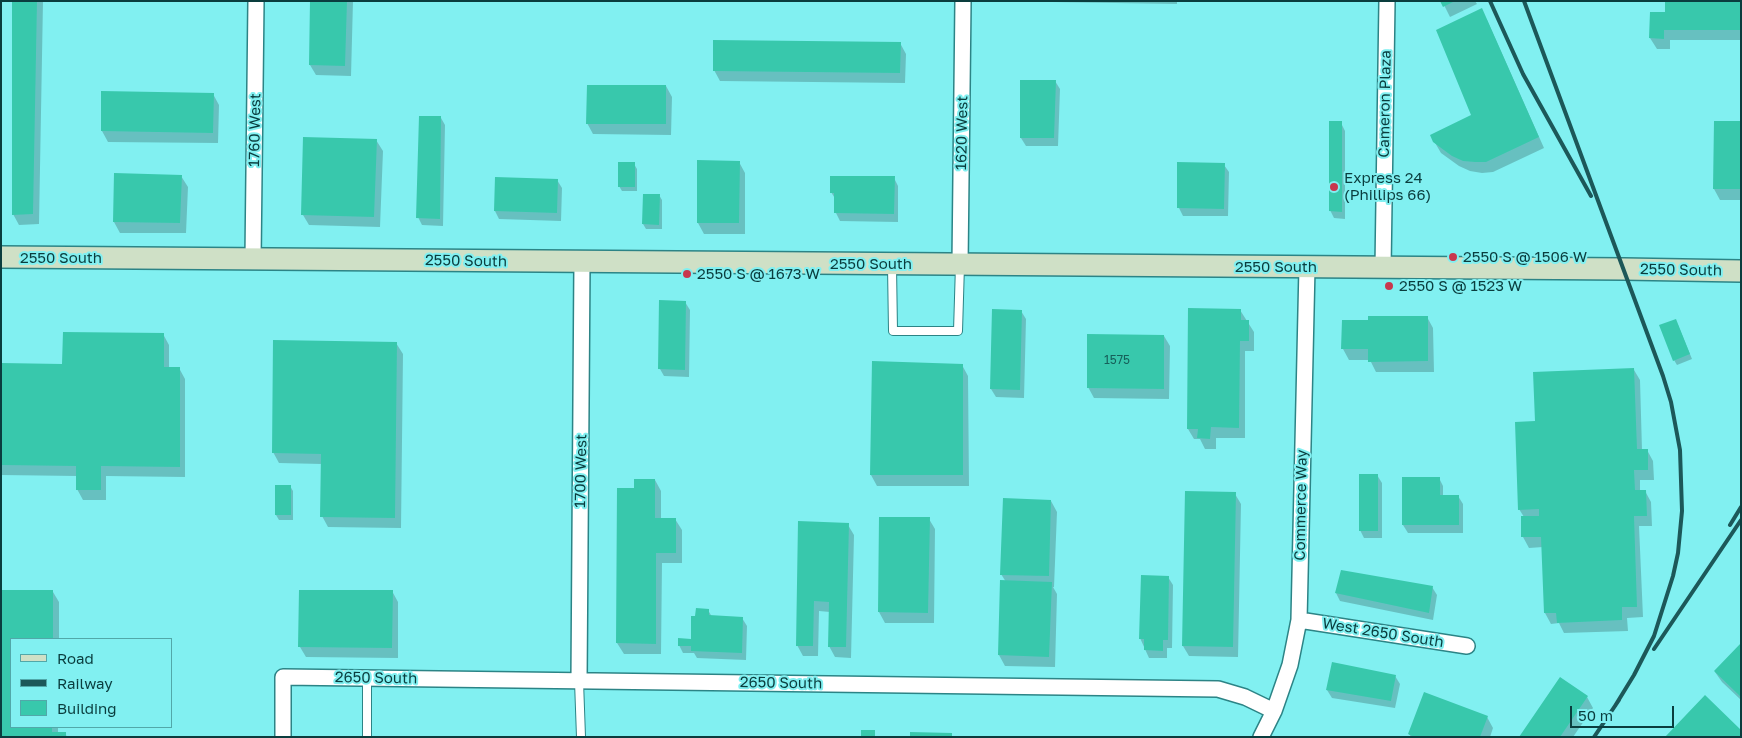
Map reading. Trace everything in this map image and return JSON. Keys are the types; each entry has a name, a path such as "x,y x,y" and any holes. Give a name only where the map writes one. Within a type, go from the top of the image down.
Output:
{"main road":[{"name":"2550 South","path":"1,257 1741,271"}],"street":[{"name":"1760 West","path":"254,259 256,1"},
{"name":"1620 West","path":"960,264 963,1"},
{"name":"Cameron Plaza","path":"1383,268 1387,1"},
{"name":"1700 West","path":"579,681 582,262"},
{"name":"Commerce Way","path":"1261,737 1274,711 1290,665 1299,620 1307,267"},
{"name":"West 2650 South","path":"1299,620 1467,646"},
{"name":"2650 South","path":"283,737 283,677 1218,689 1245,697 1274,711"}],"lane":[{"path":"892,264 892,331 958,331 960,264"},
{"path":"367,678 368,737"},
{"path":"579,681 581,737"}],"building":[{"path":"12,1 37,1 33,214 12,215"},
{"path":"310,1 347,1 345,66 309,65"},
{"path":"1440,1 1455,1 1443,7"},
{"path":"1665,1 1741,1 1741,30 1664,30 1664,39 1649,38 1650,12 1665,12"},
{"path":"1482,8 1539,137 1486,162 1463,161 1452,156 1433,142 1430,135 1471,115 1436,30"},
{"path":"713,40 901,42 900,73 713,71"},
{"path":"1020,80 1056,80 1054,138 1020,138"},
{"path":"587,85 666,85 666,124 586,124"},
{"path":"101,91 214,93 213,133 101,131"},
{"path":"419,116 441,116 440,219 416,218"},
{"path":"1329,121 1342,121 1342,212 1329,211"},
{"path":"1714,121 1741,121 1741,189 1713,189"},
{"path":"303,137 377,139 374,217 301,215"},
{"path":"697,160 740,161 739,223 697,223"},
{"path":"618,162 635,162 635,187 618,187"},
{"path":"1177,162 1225,163 1224,209 1177,208"},
{"path":"114,173 182,175 180,223 113,222"},
{"path":"830,176 895,176 894,214 834,213 834,193 830,193"},
{"path":"495,177 558,179 557,213 494,211"},
{"path":"643,194 660,194 659,225 642,224"},
{"path":"659,300 686,301 685,370 658,369"},
{"path":"1188,308 1241,309 1241,320 1249,320 1249,341 1240,341 1239,428 1211,427 1210,439 1197,438 1198,429 1187,429"},
{"path":"992,309 1022,310 1020,390 990,389"},
{"path":"1368,316 1428,316 1428,361 1368,362 1368,349 1341,349 1342,320 1368,320"},
{"path":"1676,319 1690,354 1673,361 1659,325"},
{"path":"63,332 164,333 164,367 180,367 180,467 101,466 101,490 76,490 76,466 1,465 1,363 62,364"},
{"path":"1087,334 1164,335 1164,389 1087,388"},
{"path":"273,340 397,342 395,518 320,517 321,454 272,453"},
{"path":"872,361 963,364 963,475 870,475"},
{"path":"1634,368 1637,449 1648,449 1648,470 1634,470 1635,490 1646,490 1647,516 1634,516 1637,607 1622,607 1622,620 1557,623 1556,613 1544,613 1541,537 1521,537 1521,516 1539,516 1539,509 1518,510 1515,422 1535,421 1533,372"},
{"path":"1359,474 1378,474 1378,531 1359,531"},
{"path":"1402,477 1440,477 1440,495 1459,495 1459,525 1402,525"},
{"path":"634,479 655,479 655,518 676,518 676,553 656,553 656,644 616,643 617,488 634,488"},
{"path":"275,485 291,485 291,515 275,515"},
{"path":"1185,491 1236,492 1233,647 1182,646"},
{"path":"1003,498 1051,500 1049,576 1000,575"},
{"path":"879,517 930,517 928,613 878,612"},
{"path":"798,521 849,523 846,647 828,647 829,602 814,601 813,646 796,646"},
{"path":"1341,570 1433,586 1429,613 1335,593"},
{"path":"1141,575 1169,576 1168,640 1163,640 1163,651 1144,650 1144,639 1139,639"},
{"path":"1000,580 1052,582 1049,657 998,655"},
{"path":"1,590 53,590 53,638 10,638 10,728 52,728 52,732 66,732 66,737 1,737"},
{"path":"299,590 393,590 392,648 298,647"},
{"path":"696,608 709,609 709,615 743,617 742,653 691,651 691,646 678,646 678,638 691,639 691,616 695,616"},
{"path":"1741,643 1741,697 1714,671"},
{"path":"1332,662 1396,675 1391,701 1326,690"},
{"path":"1560,677 1588,696 1560,737 1519,737"},
{"path":"1424,692 1488,716 1480,737 1414,737 1408,734"},
{"path":"1705,695 1741,730 1741,737 1665,737"},
{"path":"861,730 875,730 875,737 861,737"},
{"path":"910,732 952,733 952,737 910,737"}],"railway":[{"path":"1490,1 1523,74 1591,196"},
{"path":"1524,1 1663,376 1671,402 1680,450 1682,511 1678,553 1673,576 1654,636 1634,675 1615,706"},
{"path":"1730,525 1741,507"},
{"path":"1654,649 1741,520"},
{"path":"1594,737 1619,700"}],"place":[{"name":"Express 24 (Phillips 66)","path":"1334,187"},
{"name":"2550 S @ 1506 W","path":"1453,257"},
{"name":"2550 S @ 1673 W","path":"687,274"},
{"name":"2550 S @ 1523 W","path":"1389,286"}]}
